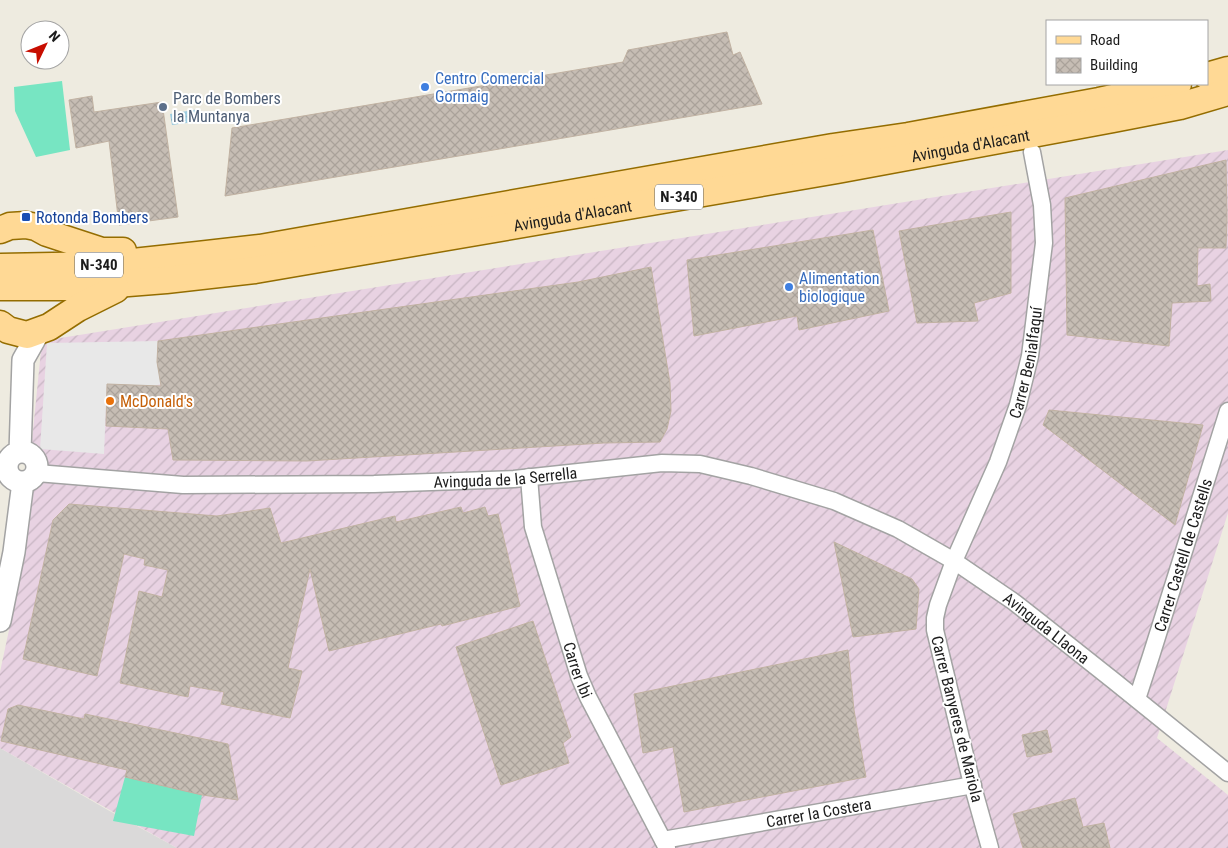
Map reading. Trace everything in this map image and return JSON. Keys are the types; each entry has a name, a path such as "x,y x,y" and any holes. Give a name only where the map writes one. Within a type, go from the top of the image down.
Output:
{"main road":[{"path":"1208,76 1228,70"},
{"name":"Avinguda d'Alacant","path":"0,287 61,277 105,265 260,248 908,136 1173,85"},
{"name":"Avinguda d'Alacant","path":"0,267 61,277 126,284 255,270 808,175 1112,120 1180,106 1228,92"},
{"path":"0,230 10,226 26,225 102,251 155,248 198,255"},
{"path":"44,328 58,317 62,302 61,254 56,242 47,233"},
{"path":"2,326 8,330 27,335 44,328 78,308 126,284"}],"street":[{"name":"Carrer Benialfaquí","path":"954,561 998,462 1018,405 1030,356 1044,243 1042,205 1032,152"},
{"path":"2,326 23,360"},
{"path":"0,621 30,477 15,480 8,473 23,360 44,328"},
{"name":"Carrer Castell de Castells","path":"1137,699 1228,411"},
{"name":"Avinguda de la Serrella","path":"30,477 184,485 374,484 529,477 662,463 700,464 751,476 834,501 898,529 954,561"},
{"name":"Carrer Ibi","path":"529,477 533,527 579,676 588,697 665,844"},
{"name":"Avinguda Llaona","path":"954,561 1014,602 1228,773"},
{"name":"Carrer Banyeres de Mariola","path":"954,561 938,606 935,630 990,848"},
{"name":"Carrer la Costera","path":"665,844 973,786"}],"shaded area":[{"path":"1228,150 1228,513 1157,738 1228,795 1228,848 177,848 0,748 0,672 26,539 31,450 42,341"},
{"path":"158,341 157,362 161,384 154,386 107,384 104,454 40,449 47,343"},
{"path":"0,748 106,809 177,848 0,848"}],"green space":[{"path":"62,81 70,150 36,157 15,111 14,87"},
{"path":"125,777 202,795 194,836 113,821"}],"water":[{"path":"199,109 201,121 172,125 170,114"}],"building":[{"path":"727,32 733,55 740,52 762,104 225,196 232,128 623,62 628,50"},
{"path":"92,96 94,112 162,102 178,217 119,225 109,141 76,148 69,100"},
{"path":"1226,160 1226,248 1198,248 1197,286 1210,284 1211,301 1172,303 1169,346 1067,335 1065,198"},
{"path":"1011,212 1011,293 974,303 978,321 917,323 899,231"},
{"path":"873,230 889,311 799,330 797,316 694,336 687,260"},
{"path":"651,267 670,383 671,411 667,429 660,442 604,443 307,461 173,460 168,429 106,426 107,384 161,386 157,362 158,341 578,282"},
{"path":"1049,410 1203,425 1175,525 1043,425"},
{"path":"69,504 217,516 270,508 281,543 395,516 396,522 461,507 463,513 485,507 488,516 498,514 520,606 442,626 441,624 329,651 310,569 288,668 302,671 290,718 221,704 224,692 190,686 188,697 120,683 139,591 162,597 168,570 144,565 145,559 124,554 97,676 23,659 53,520"},
{"path":"834,542 912,579 919,589 916,629 853,637"},
{"path":"533,621 571,737 563,743 569,763 501,785 456,647"},
{"path":"848,650 854,710 866,777 684,812 673,747 643,753 634,694"},
{"path":"18,705 84,719 85,714 228,744 238,800 202,795 125,777 127,770 1,741 8,709"},
{"path":"1047,730 1052,752 1027,757 1022,735"},
{"path":"1075,798 1083,827 1104,823 1110,848 1023,848 1013,814"}],"place":[{"name":"Centro Comercial Gormaig","path":"425,87"},
{"name":"Parc de Bombers la Muntanya","path":"163,107"},
{"name":"Rotonda Bombers","path":"26,217"},
{"name":"Alimentation biologique","path":"789,287"},
{"name":"McDonald's","path":"110,401"}]}
